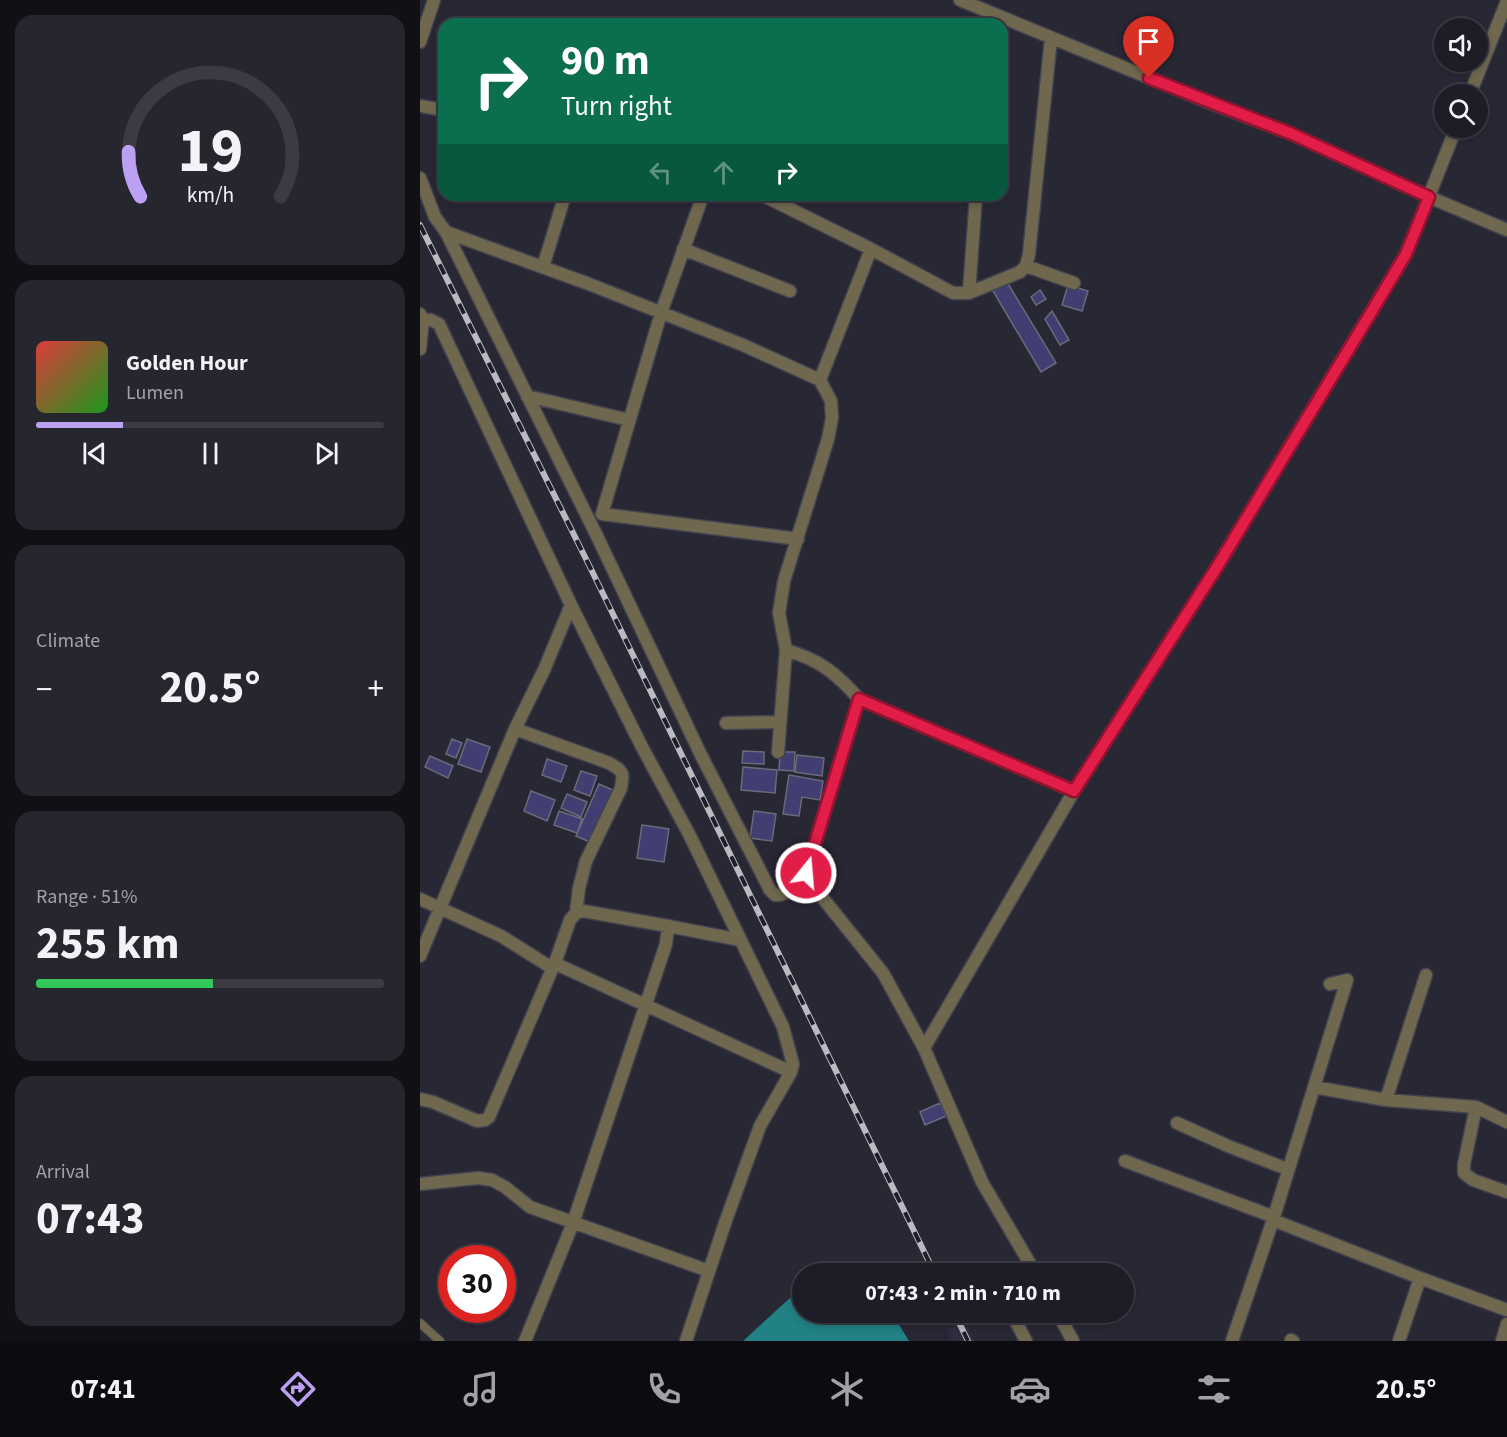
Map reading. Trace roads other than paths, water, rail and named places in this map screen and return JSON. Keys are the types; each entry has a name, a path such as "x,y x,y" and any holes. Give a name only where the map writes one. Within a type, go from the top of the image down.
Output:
{"street":[{"path":"420,42 434,0"},
{"path":"960,0 989,18"},
{"path":"1474,84 1507,1"},
{"path":"1008,24 1051,38 1292,134 1507,230"},
{"path":"774,201 953,293 969,293 1020,272 1026,266 1029,254 1051,38"},
{"path":"420,106 438,109"},
{"path":"924,1048 1074,791 1217,567 1400,264 1452,138"},
{"path":"420,178 435,217 446,232 528,396 701,755 770,890 775,895 783,896 806,873 859,699"},
{"path":"543,267 563,201"},
{"path":"596,534 661,313 701,201"},
{"path":"969,293 976,201"},
{"path":"446,232 743,345 820,380 831,401 832,418 828,440 784,581 779,613 786,650 778,752"},
{"path":"683,249 790,291"},
{"path":"820,380 871,249"},
{"path":"1026,266 1074,283"},
{"path":"420,349 422,317 439,324 571,605 642,747 689,834 783,1027 792,1058 791,1072 760,1126 686,1341"},
{"path":"528,396 629,420"},
{"path":"602,514 798,539"},
{"path":"420,956 515,729 544,670 571,605"},
{"path":"786,650 806,656 828,667 859,699 1074,791"},
{"path":"726,723 780,722"},
{"path":"515,729 609,764 621,770 623,776 621,788 586,861 576,913"},
{"path":"806,873 809,881 883,973 924,1048 982,1182 1030,1263"},
{"path":"420,898 501,936 553,965 646,1004 791,1072"},
{"path":"420,1099 433,1102 477,1121 489,1117 570,920 576,913 583,911 740,940"},
{"path":"525,1341 573,1223 666,944 668,926"},
{"path":"1386,1100 1426,975"},
{"path":"1232,1341 1274,1218 1287,1169 1347,980 1330,984"},
{"path":"1314,1087 1386,1100 1476,1107 1507,1122"},
{"path":"1476,1107 1464,1173 1473,1180 1507,1192"},
{"path":"1177,1123 1287,1169"},
{"path":"1125,1161 1274,1218 1420,1278 1507,1310"},
{"path":"420,1184 478,1178 492,1180 506,1187 530,1207 709,1271"},
{"path":"1399,1341 1420,1278"},
{"path":"1017,1323 1026,1341"},
{"path":"1063,1323 1072,1341"},
{"path":"1502,1341 1507,1324"}],"lane":[{"path":"420,1323 440,1341"}],"railway":[{"path":"420,225 589,565 930,1263"},
{"path":"959,1323 968,1341"}]}
